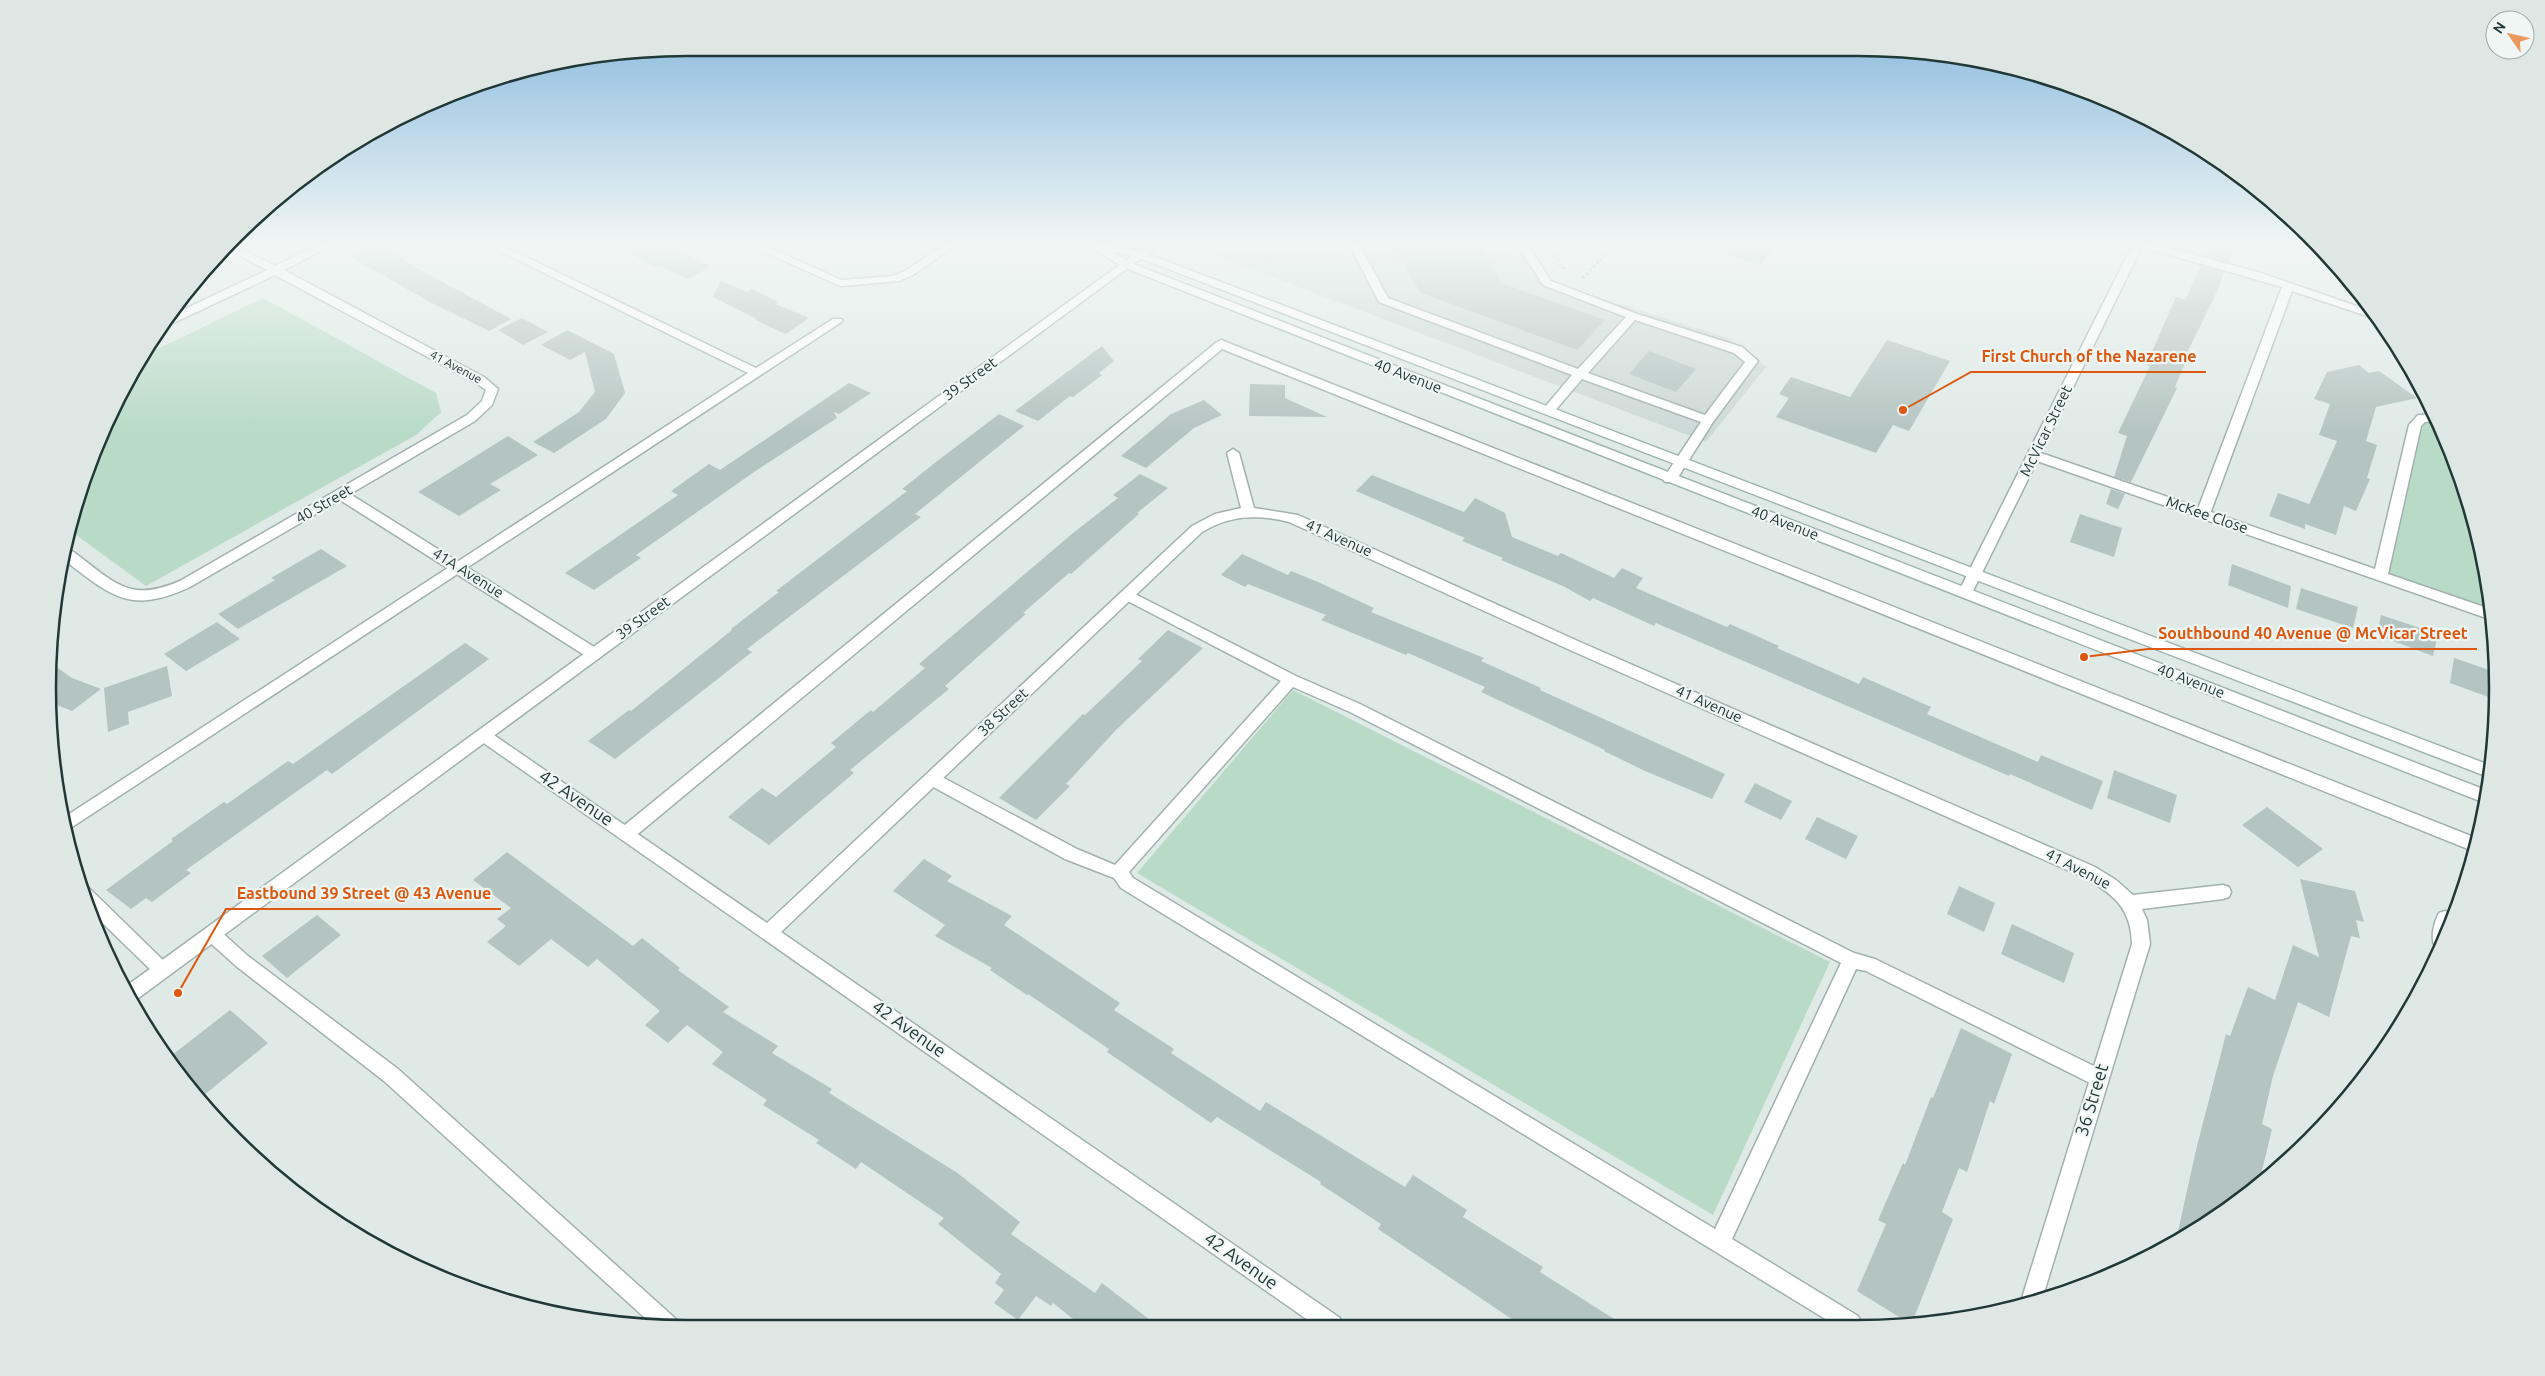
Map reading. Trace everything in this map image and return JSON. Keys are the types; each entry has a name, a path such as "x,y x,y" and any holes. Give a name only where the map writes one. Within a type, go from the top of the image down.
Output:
{"street":[{"path":"177,317 200,306"},
{"name":"41 Avenue","path":"342,306 480,380 492,389 492,395"},
{"path":"619,306 757,373"},
{"name":"39 Street","path":"134,991 1071,306"},
{"name":"40 Avenue","path":"1232,306 2479,794"},
{"name":"40 Avenue","path":"1276,306 2483,769"},
{"path":"1400,306 1708,420"},
{"path":"1607,306 1738,350 1752,361 1708,420 1683,462 1670,479"},
{"name":"McVicar Street","path":"1965,593 2107,306"},
{"path":"2203,514 2280,306"},
{"path":"2346,306 2365,313"},
{"path":"1549,410 1633,316"},
{"path":"70,821 837,321"},
{"path":"627,833 1221,344 2469,843"},
{"name":"40 Street","path":"70,557 117,592 128,597 145,598 174,590 471,418 483,409 492,395"},
{"path":"2380,576 2415,426 2422,418 2428,418"},
{"path":"1233,453 1248,511"},
{"name":"McKee Close","path":"2034,455 2484,612"},
{"name":"41A Avenue","path":"341,494 594,654"},
{"name":"41 Avenue","path":"1248,511 1280,514 1306,522 1575,646 2089,872 2116,888 2129,903"},
{"name":"38 Street","path":"769,932 1127,595 1208,522 1224,515 1248,511"},
{"path":"1127,595 1291,680 1355,708 1851,960 1869,964 2099,1078"},
{"path":"1119,872 1291,680"},
{"name":"42 Avenue","path":"483,735 627,833 1326,1320"},
{"path":"932,779 1071,854 1109,871 1119,872"},
{"path":"1119,872 1127,884 1846,1320"},
{"path":"2129,903 2223,892"},
{"name":"36 Street","path":"2033,1294 2141,944 2142,926 2137,914 2129,903"},
{"path":"95,905 162,970"},
{"path":"212,934 242,961 391,1075 661,1319"},
{"path":"1720,1242 1851,960"}],"shaded area":[{"path":"1349,306 1627,306 1728,338 1766,367 1706,442"}],"green space":[{"path":"246,306 278,306 436,393 441,412 416,435 146,586 75,534 104,446 121,409 155,350"},
{"path":"2429,419 2455,485 2477,565 2484,612 2380,576 2418,421"},
{"path":"1293,690 1830,962 1713,1215 1137,873"}],"building":[{"path":"439,306 487,306 511,319 489,331"},
{"path":"731,306 780,306 809,318 786,334 755,320 757,319"},
{"path":"1457,306 1566,306 1605,320 1577,350"},
{"path":"2172,306 2210,306 2184,359 2186,360 2175,387 2177,388 2131,482 2114,477 2127,436 2118,433 2150,366 2146,365"},
{"path":"522,318 548,332 523,345 498,330"},
{"path":"567,330 614,354 625,393 606,419 554,453 533,442 579,412 595,392 585,352 570,360 541,345"},
{"path":"1887,340 1950,361 1909,431 1893,425 1876,453 1776,417 1789,398 1779,394 1791,377 1850,397"},
{"path":"1102,346 1114,361 1099,373 1102,375 1073,397 1070,396 1038,421 1015,411"},
{"path":"1649,351 1696,369 1676,392 1629,374"},
{"path":"2359,365 2369,373 2379,371 2417,398 2376,407 2366,441 2377,445 2367,478 2370,479 2356,511 2344,506 2336,535 2305,524 2305,529 2269,516 2278,493 2309,504 2308,507 2337,441 2319,435 2330,404 2314,399 2327,372"},
{"path":"849,383 871,393 839,414 834,412 837,418 754,472 636,555 641,558 594,590 565,573 678,495 671,491 709,464 720,470"},
{"path":"1250,384 1285,385 1285,398 1327,417 1249,416"},
{"path":"1204,400 1222,415 1194,428 1146,468 1121,456 1171,414"},
{"path":"999,414 1024,426 915,514 921,517 747,649 752,652 615,759 588,741 629,710 631,711 779,592 776,591 907,491 902,489"},
{"path":"508,436 538,455 490,484 501,490 459,516 418,492"},
{"path":"1140,474 1168,488 1137,513 1139,514 1071,574 1069,573 1023,613 1026,614 945,686 949,689 850,770 854,773 769,845 728,817 762,788 776,797 836,747 831,743 871,710 873,712 925,668 919,664 1073,533 1118,498 1113,495"},
{"path":"1372,475 1464,512 1475,498 1505,513 1512,537 1558,556 1561,553 1614,578 1622,568 1643,578 1636,588 1727,627 1730,624 1779,646 1777,648 1859,684 1863,677 1931,707 1927,714 2038,762 2041,755 2103,781 2092,810 1656,623 1654,626 1593,598 1590,601 1563,586 1501,560 1503,558 1462,541 1465,538 1356,491"},
{"path":"2111,489 2125,494 2118,509 2106,504"},
{"path":"2080,514 2122,528 2114,557 2070,542"},
{"path":"321,549 347,566 238,629 218,614 275,580 271,578"},
{"path":"1242,554 1288,575 1291,571 1318,582 1374,608 1371,612 1484,658 1481,661 1541,688 1540,690 1725,774 1712,799 1645,771 1605,750 1481,692 1485,687 1408,653 1406,655 1321,620 1326,615 1248,584 1245,587 1221,575"},
{"path":"2232,564 2291,586 2288,608 2228,585"},
{"path":"2301,588 2358,607 2353,628 2296,609"},
{"path":"2381,615 2438,634 2433,656 2377,635"},
{"path":"217,622 240,639 186,671 164,654"},
{"path":"1168,630 1203,648 1116,730 1066,784 1070,786 1036,820 999,798 1083,714 1085,715 1142,661 1138,659"},
{"path":"465,643 489,659 332,774 327,770 186,870 191,873 152,902 146,898 131,909 106,890 173,841 171,839 224,802 227,804 288,761 293,764"},
{"path":"2454,658 2488,670 2489,697 2450,683"},
{"path":"167,666 172,696 128,712 129,724 108,732 104,688"},
{"path":"57,668 72,678 101,689 72,711 57,705"},
{"path":"2114,770 2177,795 2170,823 2107,798"},
{"path":"1755,783 1792,801 1781,820 1744,802"},
{"path":"2267,807 2323,849 2298,867 2242,825"},
{"path":"1817,817 1858,836 1846,859 1805,839"},
{"path":"507,852 633,946 642,938 680,968 678,970 729,1007 723,1012 778,1046 772,1053 832,1089 829,1093 956,1172 1020,1222 1011,1234 1095,1293 1102,1283 1150,1320 1074,1320 1053,1303 1051,1306 1036,1296 1018,1320 994,1303 1004,1290 995,1283 1001,1274 938,1224 944,1218 861,1162 856,1169 816,1143 819,1140 763,1105 767,1100 712,1064 723,1052 687,1025 668,1043 645,1025 660,1011 597,959 588,967 551,939 519,966 487,942 506,926 497,919 511,908 473,880"},
{"path":"924,859 952,876 947,881 1012,916 1004,925 1120,1003 1114,1010 1174,1049 1171,1053 1260,1111 1266,1102 1405,1187 1413,1175 1467,1210 1463,1217 1543,1267 1540,1272 1616,1320 1513,1320 1378,1229 1381,1224 1320,1184 1321,1182 1217,1117 1211,1123 1107,1052 1109,1049 990,970 992,968 935,936 945,925 893,891"},
{"path":"2300,879 2355,891 2364,922 2356,920 2360,938 2351,936 2329,1017 2298,1002 2273,1076 2262,1124 2272,1129 2261,1173 2208,1213 2178,1232 2197,1146 2226,1034 2230,1036 2248,987 2275,1000 2293,945 2319,957"},
{"path":"1959,886 1995,903 1984,932 1947,914"},
{"path":"317,915 341,935 287,978 262,956"},
{"path":"2012,924 2074,953 2064,983 2001,954"},
{"path":"230,1010 268,1043 205,1095 174,1054"},
{"path":"1961,1028 2012,1054 1994,1104 1990,1101 1967,1172 1959,1168 1942,1212 1953,1219 1915,1316 1900,1318 1857,1291 1886,1224 1878,1220 1903,1163 1905,1165 1931,1097 1933,1098"}],"place":[{"name":"First Church of the Nazarene","path":"1903,410"},
{"name":"Southbound 40 Avenue @ McVicar Street","path":"2084,657"},
{"name":"Eastbound 39 Street @ 43 Avenue","path":"178,993"}]}
